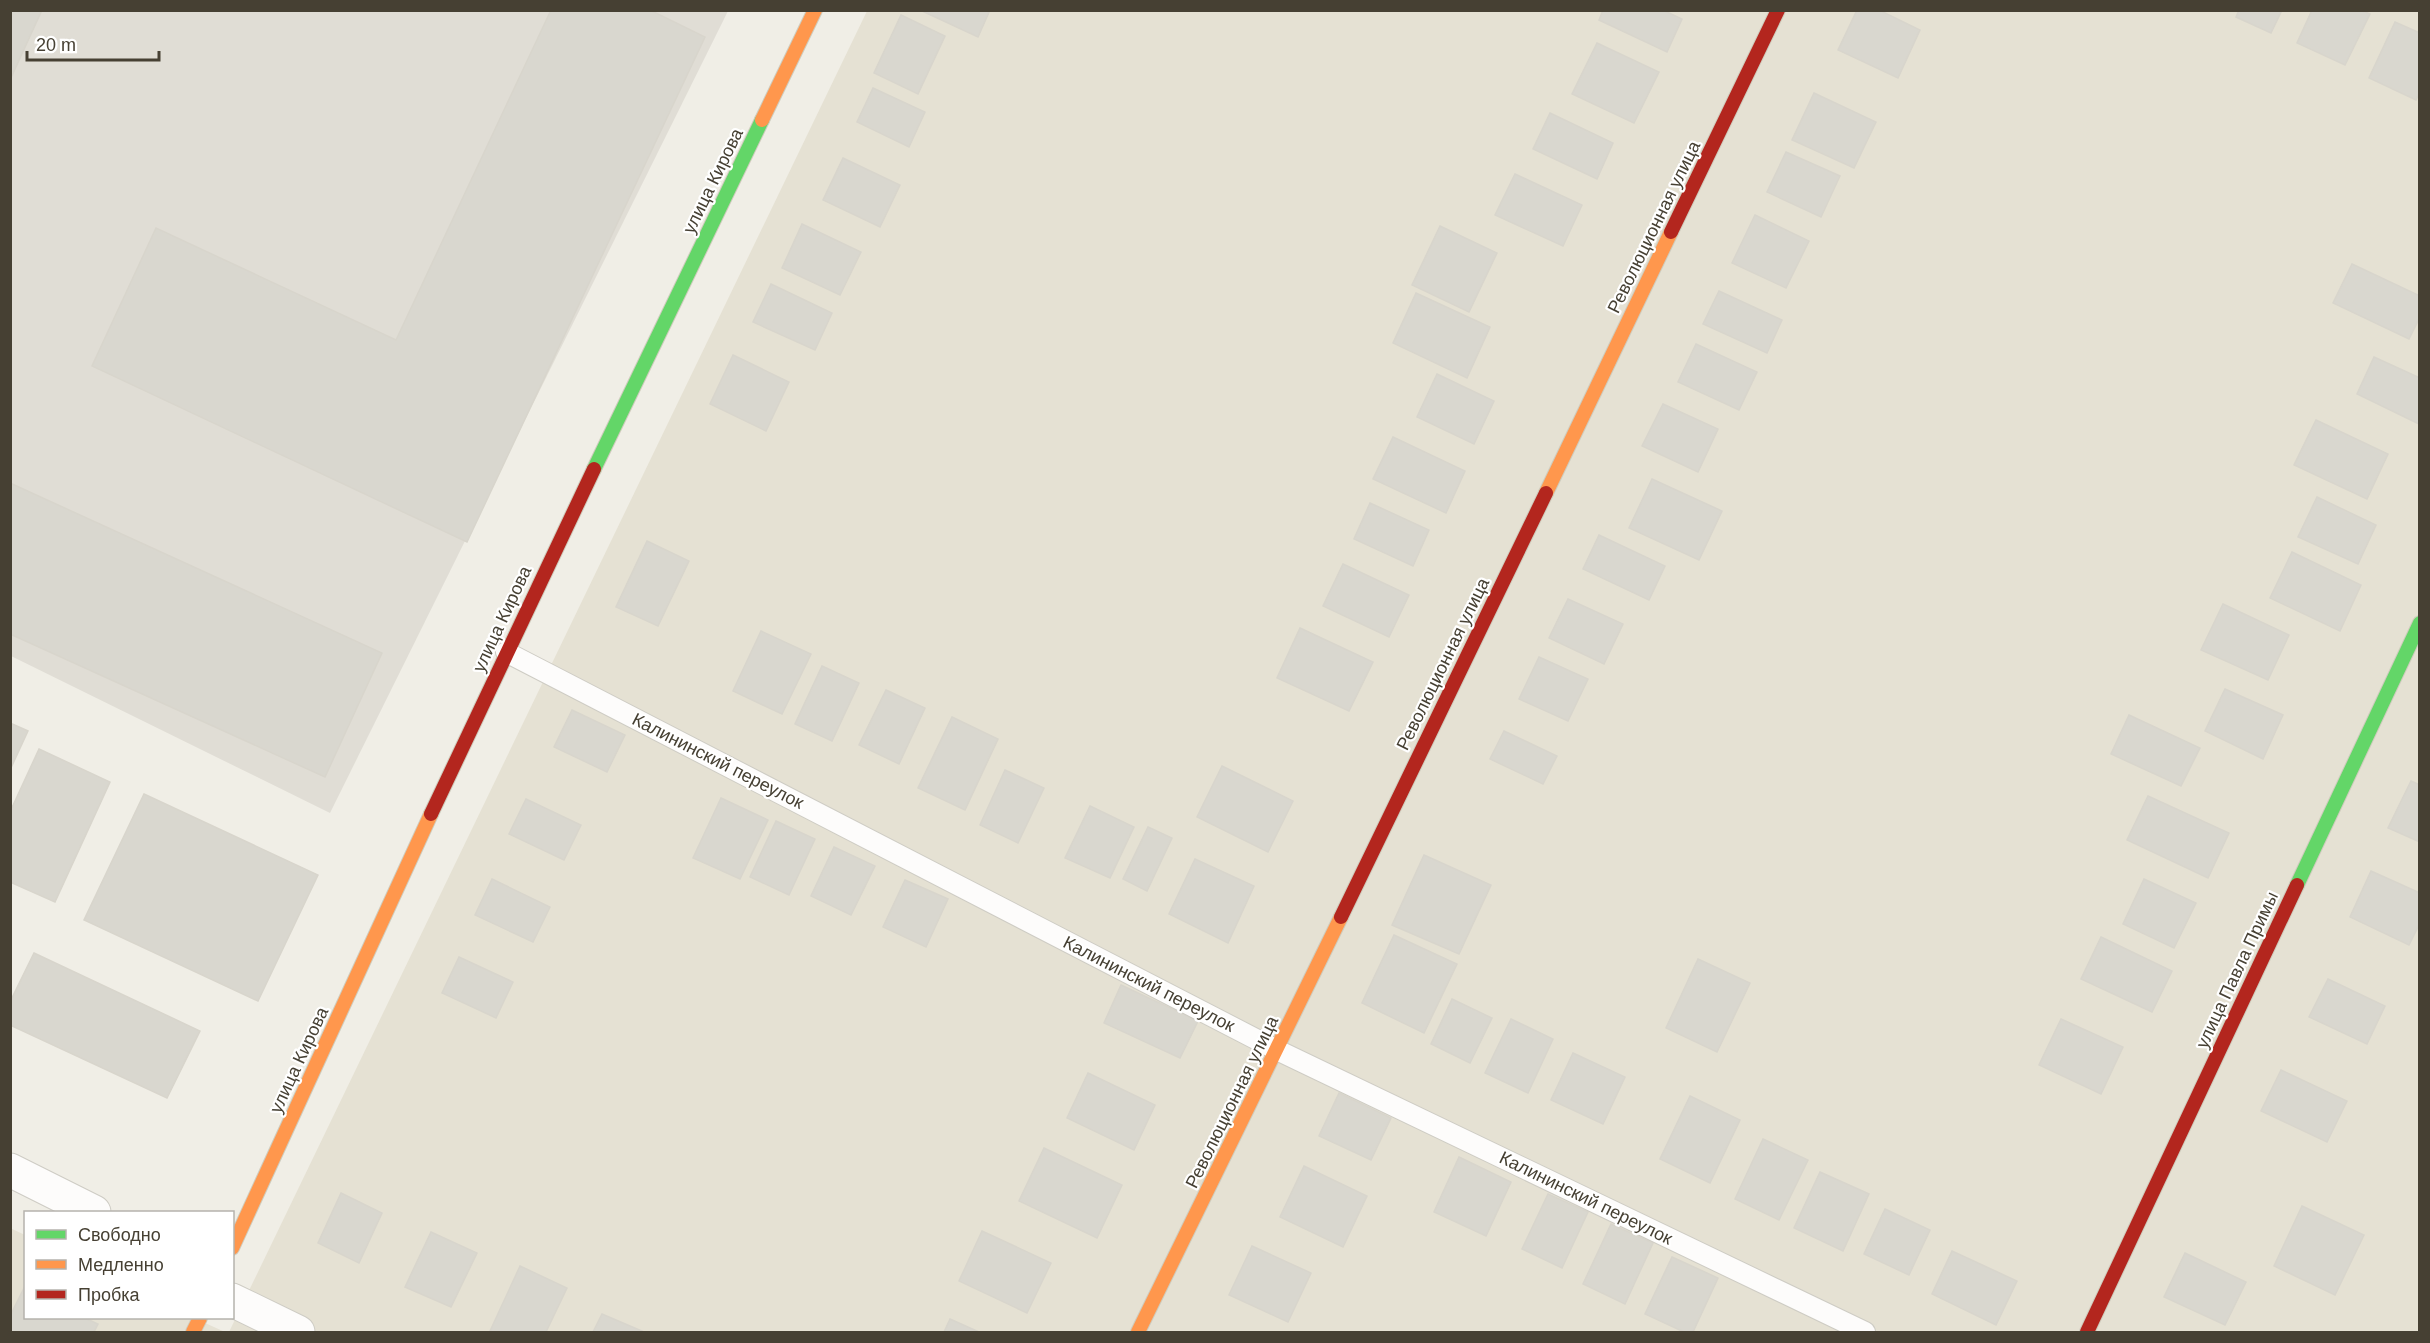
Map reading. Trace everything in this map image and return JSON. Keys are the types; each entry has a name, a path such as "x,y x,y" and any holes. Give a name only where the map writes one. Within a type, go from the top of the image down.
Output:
{"street":[{"name":"улица Кирова","path":"234,1244 506,652 815,10"},
{"name":"Революционная улица","path":"1138,1332 1277,1050 1778,10"},
{"name":"улица Павла Примы","path":"2087,1332 2420,623"},
{"path":"10,1170 92,1211"},
{"path":"234,1301 298,1332"}],"lane":[{"name":"Калининский переулок","path":"506,652 1277,1050 1865,1332"}],"shaded area":[{"path":"10,11 728,11 330,813 11,656"},
{"path":"867,11 2419,11 2419,1332 229,1332"},
{"path":"10,1228 24,1235 24,1319 196,1319 225,1332 11,1332"}],"building":[{"path":"10,10 42,10 10,80"},
{"path":"551,10 650,10 705,37 467,542 92,366 156,228 396,340"},
{"path":"920,10 990,10 978,37"},
{"path":"1603,10 1663,10 1682,19 1667,52 1599,20"},
{"path":"1857,10 1879,10 1920,30 1898,78 1838,50"},
{"path":"2239,10 2282,10 2271,33 2236,17"},
{"path":"2312,10 2361,10 2370,14 2345,65 2297,43"},
{"path":"901,15 945,36 918,94 874,73"},
{"path":"2395,22 2420,33 2420,92 2416,100 2369,78"},
{"path":"1597,43 1659,72 1634,123 1572,94"},
{"path":"873,88 925,112 909,147 857,122"},
{"path":"1814,93 1876,122 1854,168 1792,140"},
{"path":"1550,113 1613,143 1597,179 1533,149"},
{"path":"1786,152 1840,176 1821,217 1767,192"},
{"path":"843,158 900,185 880,227 823,200"},
{"path":"1515,174 1582,205 1563,246 1495,215"},
{"path":"1755,215 1809,241 1786,288 1732,263"},
{"path":"802,224 861,252 840,295 782,268"},
{"path":"1440,226 1497,253 1469,312 1412,285"},
{"path":"2352,264 2420,296 2420,317 2409,339 2333,303"},
{"path":"771,284 832,313 815,350 753,322"},
{"path":"1719,291 1782,320 1767,353 1703,324"},
{"path":"1416,293 1490,327 1467,378 1393,343"},
{"path":"1696,344 1757,372 1739,410 1678,382"},
{"path":"733,355 789,382 766,431 710,404"},
{"path":"2374,357 2420,378 2419,424 2357,394"},
{"path":"1437,374 1494,401 1474,444 1417,417"},
{"path":"1663,404 1718,429 1698,472 1642,446"},
{"path":"2316,420 2388,454 2367,499 2294,465"},
{"path":"1393,437 1465,471 1446,513 1373,479"},
{"path":"1652,479 1722,511 1699,560 1629,528"},
{"path":"10,483 382,653 325,777 10,634"},
{"path":"2317,497 2376,525 2358,564 2298,537"},
{"path":"1370,503 1429,530 1413,566 1354,539"},
{"path":"1599,535 1665,566 1649,600 1583,569"},
{"path":"647,541 689,561 658,626 616,607"},
{"path":"2292,552 2361,585 2340,631 2270,598"},
{"path":"1343,564 1409,595 1389,637 1323,606"},
{"path":"1568,599 1623,624 1604,664 1549,638"},
{"path":"2223,604 2289,635 2268,680 2201,650"},
{"path":"1300,628 1373,662 1349,711 1277,678"},
{"path":"761,631 811,654 782,714 733,691"},
{"path":"1539,657 1588,679 1568,721 1519,699"},
{"path":"822,666 859,683 832,741 795,724"},
{"path":"2225,689 2283,715 2263,759 2205,731"},
{"path":"886,690 925,708 899,764 859,745"},
{"path":"572,710 625,735 607,772 554,747"},
{"path":"2129,715 2200,748 2181,786 2111,754"},
{"path":"952,717 998,739 965,810 918,788"},
{"path":"10,723 28,731 10,770"},
{"path":"1504,731 1557,756 1543,784 1490,759"},
{"path":"39,749 110,782 55,902 10,882 10,812"},
{"path":"1222,766 1293,801 1268,852 1197,817"},
{"path":"1005,770 1044,788 1018,843 980,825"},
{"path":"2411,781 2420,785 2420,842 2388,828"},
{"path":"144,794 318,875 258,1001 84,920"},
{"path":"2148,796 2229,833 2208,878 2127,840"},
{"path":"721,798 768,820 740,879 693,858"},
{"path":"526,799 581,825 564,860 509,834"},
{"path":"1090,806 1134,827 1110,878 1065,858"},
{"path":"776,821 815,839 789,895 750,877"},
{"path":"1148,827 1172,838 1147,891 1123,879"},
{"path":"834,847 875,866 851,915 811,896"},
{"path":"1424,855 1491,885 1459,954 1392,925"},
{"path":"1195,859 1254,886 1228,943 1169,914"},
{"path":"2371,871 2420,893 2420,923 2409,945 2350,917"},
{"path":"492,879 550,907 533,942 475,915"},
{"path":"2144,879 2196,903 2174,948 2123,924"},
{"path":"905,880 948,899 926,947 883,927"},
{"path":"1394,935 1457,964 1424,1033 1362,1003"},
{"path":"2101,937 2172,971 2152,1012 2081,979"},
{"path":"34,953 200,1031 167,1098 10,1025 10,1002"},
{"path":"459,957 513,982 496,1018 442,993"},
{"path":"1698,959 1750,983 1717,1052 1666,1028"},
{"path":"2328,979 2385,1006 2367,1044 2309,1017"},
{"path":"1121,985 1198,1021 1180,1058 1104,1023"},
{"path":"1452,999 1492,1018 1470,1063 1431,1044"},
{"path":"1511,1019 1553,1039 1528,1093 1485,1073"},
{"path":"2061,1019 2123,1047 2101,1094 2039,1065"},
{"path":"1573,1053 1625,1077 1603,1124 1551,1100"},
{"path":"2281,1070 2347,1101 2327,1142 2261,1111"},
{"path":"1088,1073 1155,1105 1134,1150 1067,1118"},
{"path":"1339,1093 1391,1118 1371,1160 1319,1136"},
{"path":"1690,1096 1740,1120 1710,1183 1660,1159"},
{"path":"1763,1139 1808,1160 1779,1220 1735,1199"},
{"path":"1044,1148 1122,1185 1097,1238 1019,1201"},
{"path":"1459,1157 1511,1182 1486,1236 1434,1212"},
{"path":"1304,1166 1367,1196 1343,1247 1280,1217"},
{"path":"1820,1172 1869,1194 1843,1251 1794,1228"},
{"path":"341,1193 382,1213 359,1263 318,1243"},
{"path":"1548,1194 1588,1212 1562,1268 1522,1249"},
{"path":"2302,1206 2364,1235 2335,1295 2274,1266"},
{"path":"1885,1209 1930,1230 1909,1275 1864,1254"},
{"path":"1611,1224 1653,1243 1625,1304 1583,1284"},
{"path":"982,1231 1051,1263 1027,1313 959,1281"},
{"path":"431,1232 477,1253 451,1307 405,1287"},
{"path":"1252,1246 1311,1273 1288,1322 1229,1295"},
{"path":"1952,1251 2017,1281 1996,1325 1932,1294"},
{"path":"2185,1253 2246,1282 2225,1325 2164,1297"},
{"path":"1672,1257 1718,1278 1693,1332 1684,1332 1645,1314"},
{"path":"520,1266 567,1288 546,1332 490,1331"},
{"path":"24,1288 24,1319 87,1319 98,1324 94,1332 10,1332 10,1316"},
{"path":"602,1314 644,1332 593,1332"},
{"path":"950,1319 979,1332 944,1332"}],"traffic: fast":[{"path":"594,469 762,120"},
{"path":"2297,885 2420,623"}],"traffic: slow":[{"path":"762,120 815,10"},
{"path":"1546,493 1671,232"},
{"path":"234,1244 431,814"},
{"path":"1138,1332 1341,917"},
{"path":"193,1332 200,1319"}],"traffic: jam":[{"path":"1671,232 1778,10"},
{"path":"431,814 594,469"},
{"path":"1341,917 1546,493"},
{"path":"2087,1332 2297,885"}]}
